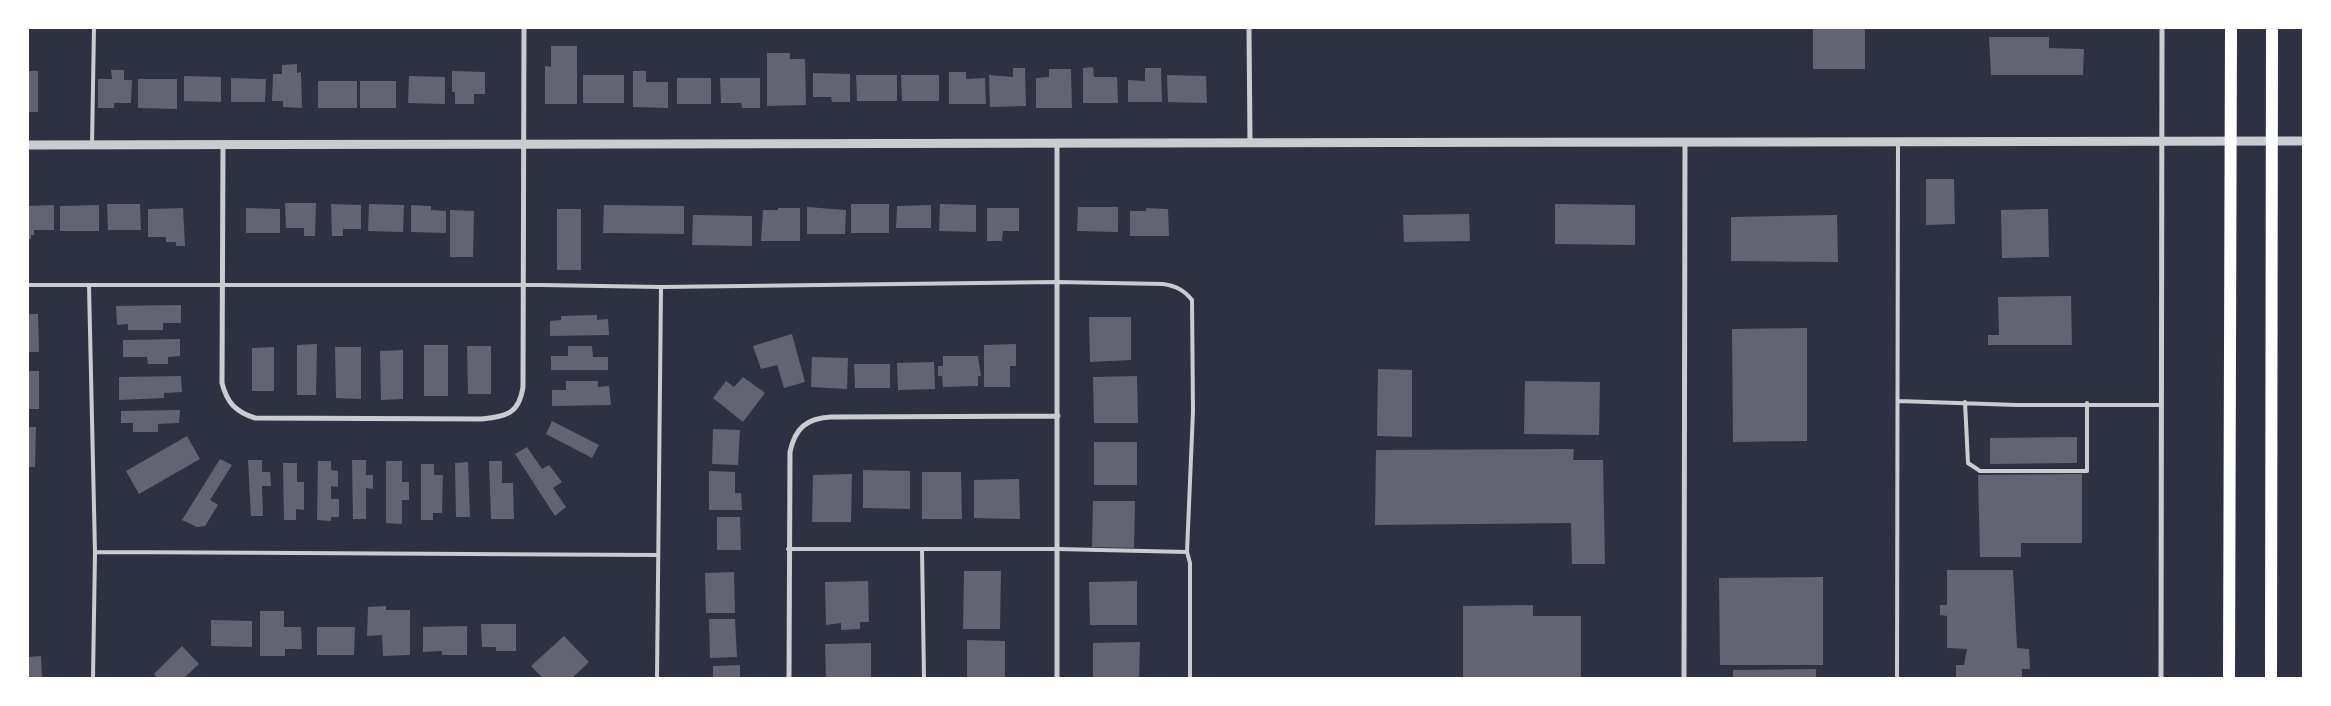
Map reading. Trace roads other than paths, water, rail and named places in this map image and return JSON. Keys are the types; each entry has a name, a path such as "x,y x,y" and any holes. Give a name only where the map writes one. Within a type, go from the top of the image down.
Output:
{"main road":[{"path":"2229,678 2231,28"},
{"path":"2270,678 2272,28"}],"street":[{"path":"223,145 222,383 230,405 241,413 255,418 482,419 503,416 512,412 522,397 525,285 524,28"},
{"path":"1250,28 1250,142"},
{"path":"2160,678 2160,141 2162,28"},
{"path":"28,145 2304,141"},
{"path":"1684,678 1685,142"},
{"path":"1057,678 1058,143"},
{"path":"789,678 788,549 790,452 796,433 809,421 831,416 1058,416"}],"lane":[{"path":"92,145 94,28"},
{"path":"1897,678 1898,142"},
{"path":"28,285 525,285 661,287 1057,282 1163,284 1185,291 1192,300 1193,411 1187,552 1190,563 1190,678"},
{"path":"89,286 95,552 93,678"},
{"path":"657,678 661,287"},
{"path":"1898,401 2018,405 2088,403 2161,405"},
{"path":"1966,402 1968,463 1980,471 2088,471 2088,403"},
{"path":"788,549 1058,548 1187,552"},
{"path":"922,549 924,678"},
{"path":"95,552 657,555"}]}
